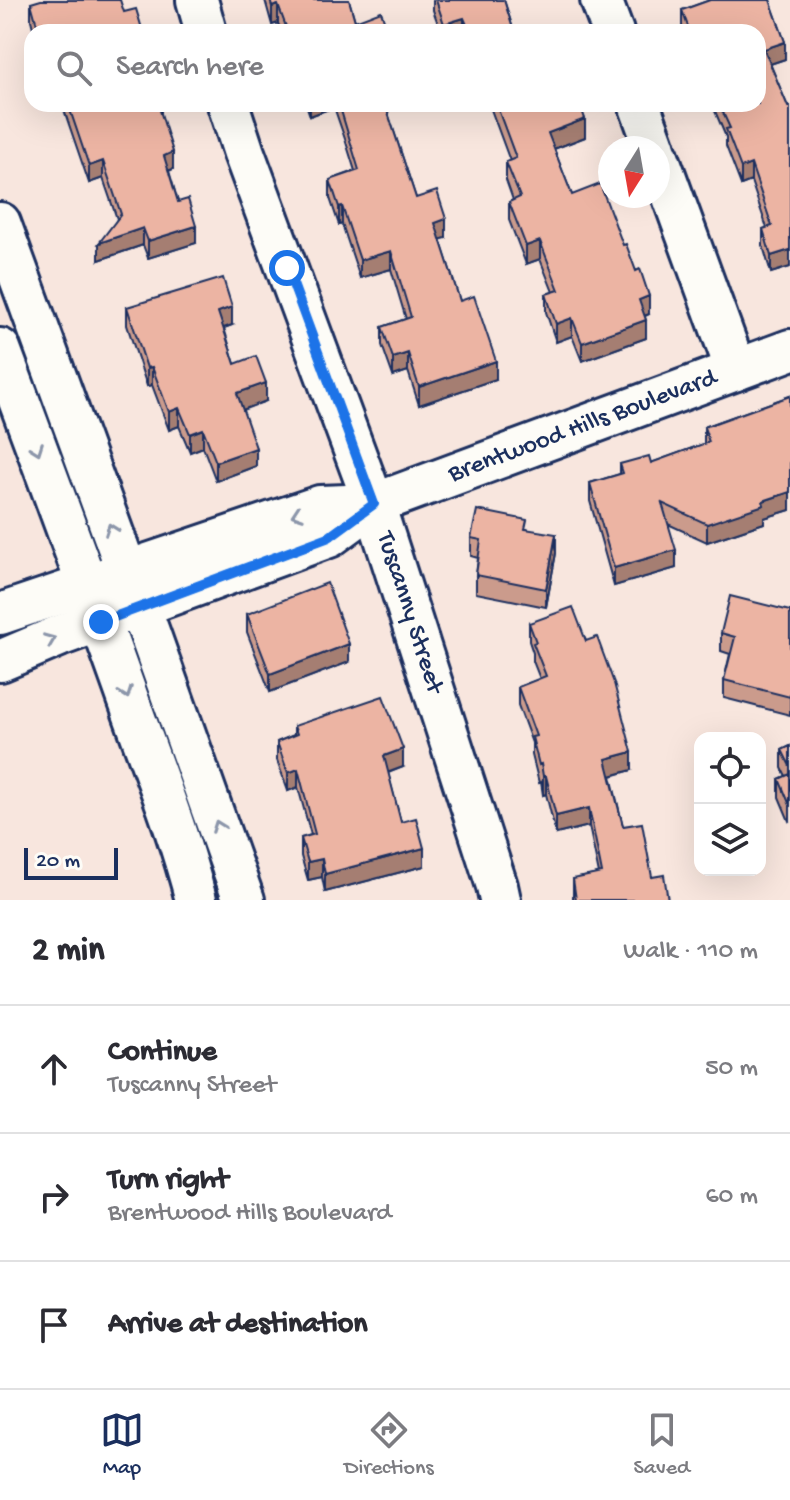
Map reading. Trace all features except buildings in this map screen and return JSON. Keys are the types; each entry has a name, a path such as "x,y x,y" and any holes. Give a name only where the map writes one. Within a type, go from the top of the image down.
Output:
{"street":[{"path":"197,0 204,24"},
{"path":"601,0 610,24"},
{"name":"Tuscanny Street","path":"231,112 374,504 500,900"},
{"path":"642,112 651,136"},
{"path":"670,189 736,370"},
{"path":"0,223 244,900"},
{"path":"0,349 164,798 196,900"},
{"name":"Brentwood Hills Boulevard","path":"0,661 59,636 329,537 374,504 790,350"},
{"name":"Brentwood Hills Boulevard","path":"0,614 320,506 374,504"}],"route":[{"path":"101,622 329,537 374,504 287,268"}]}
